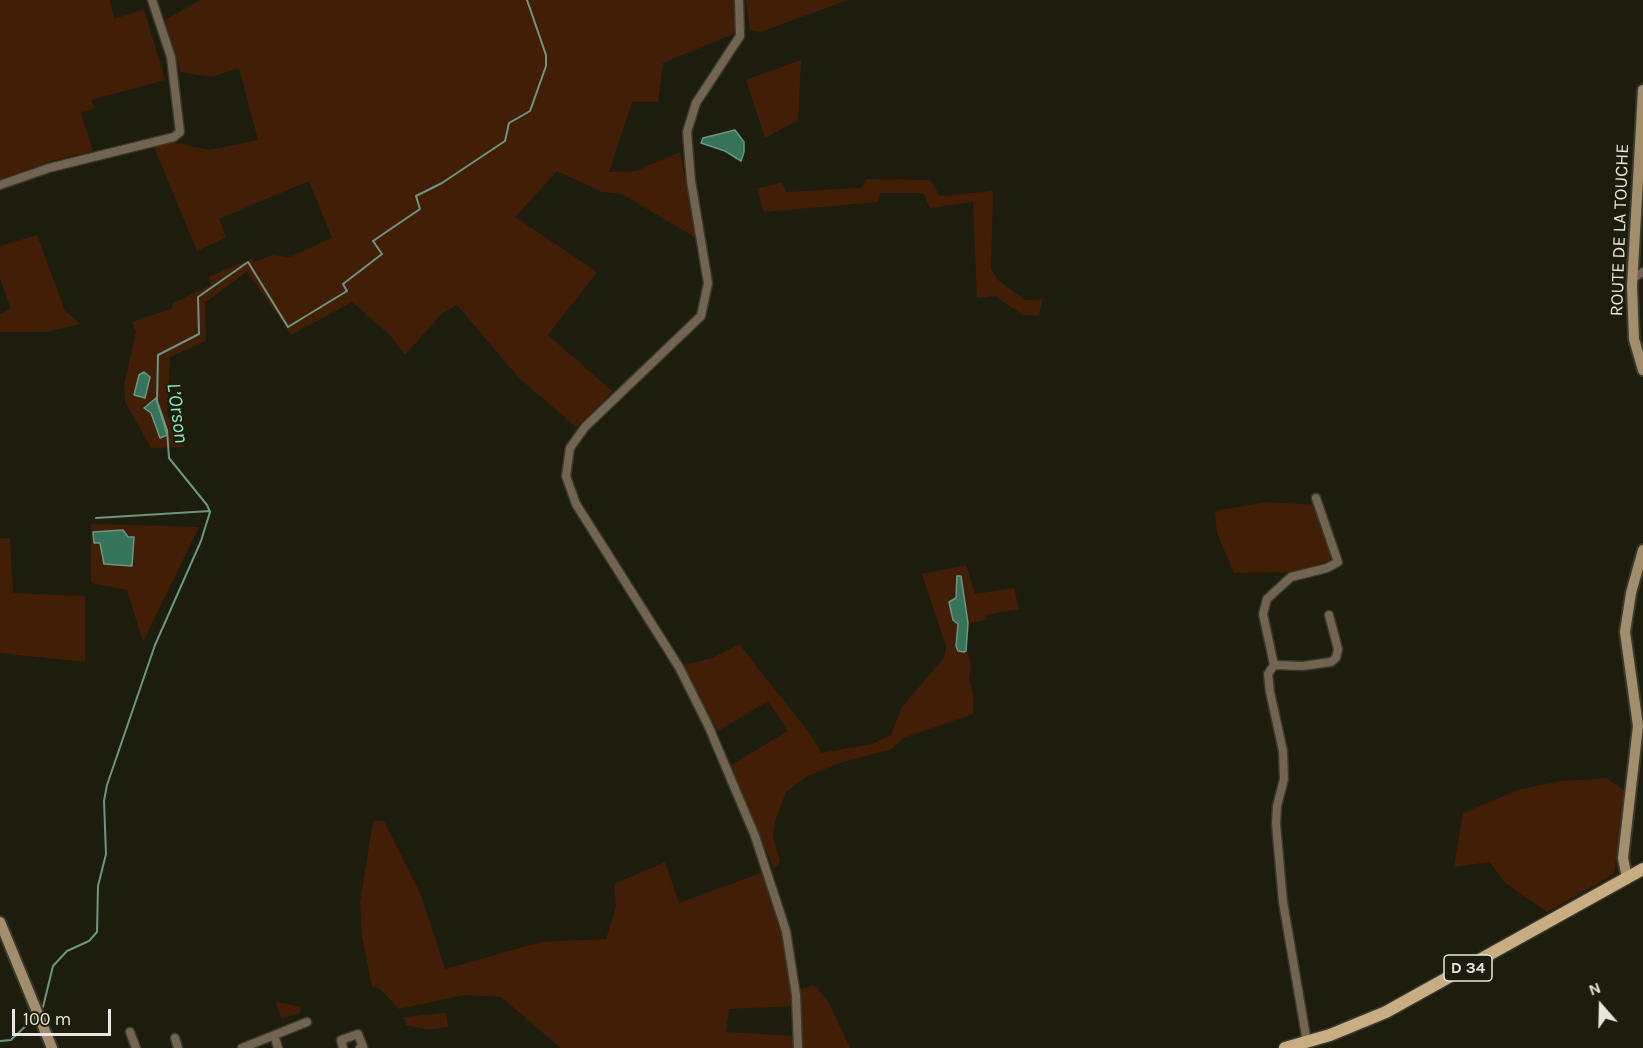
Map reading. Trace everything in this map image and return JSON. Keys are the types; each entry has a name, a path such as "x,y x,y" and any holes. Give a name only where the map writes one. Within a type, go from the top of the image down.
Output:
{"main road":[{"name":"D 34","path":"1285,1048 1386,1012 1643,869"}],"street":[{"path":"0,185 49,168 174,137 180,132 171,57 152,0"},
{"path":"739,0 740,36 696,103 687,132 691,181 708,283 701,315 585,427 570,448 566,477 576,504 679,667 708,725 755,836 786,931 796,995 798,1048"},
{"name":"ROUTE DE LA TOUCHE","path":"1643,90 1634,339 1643,370"},
{"path":"1307,1042 1283,902 1276,824 1277,806 1284,779 1283,751 1270,692 1268,674 1274,665 1263,614 1267,599 1291,577 1327,568 1338,562 1316,498"},
{"path":"1628,878 1623,858 1638,726 1625,632 1631,593 1643,550"},
{"path":"1274,665 1302,666 1331,662 1336,658 1338,649 1329,615"},
{"path":"0,922 52,1048"},
{"path":"242,1048 307,1022"},
{"path":"130,1032 136,1048"},
{"path":"343,1048 341,1040 358,1034 363,1047 360,1048"},
{"path":"274,1035 278,1048"},
{"path":"174,1038 178,1048"}],"shaded area":[{"path":"0,0 110,0 114,19 144,9 165,80 91,100 95,108 81,113 93,151 47,162 0,179"},
{"path":"200,0 735,0 736,30 731,35 663,63 658,102 632,102 609,172 636,171 680,152 696,238 622,194 602,192 557,171 515,217 597,272 548,335 613,392 576,427 519,378 457,305 442,313 405,355 390,335 352,302 291,335 247,271 205,303 206,341 170,357 167,414 185,447 151,448 125,402 124,385 136,332 132,322 173,308 172,304 211,285 208,277 253,258 254,262 272,255 290,257 332,238 309,181 219,219 226,237 197,251 154,147 167,141 209,150 258,140 239,68 211,77 181,72 165,20"},
{"path":"746,0 848,0 760,32 750,30"},
{"path":"801,60 798,120 765,138 746,80"},
{"path":"735,130 744,142 741,161 725,151 701,143 703,138"},
{"path":"867,179 930,180 940,196 993,191 991,269 998,280 1025,300 1042,299 1039,316 1023,315 995,296 977,298 973,202 930,208 923,193 880,193 878,202 764,212 757,189 782,182 786,192 861,188"},
{"path":"37,235 65,311 81,324 45,332 0,332 0,314 11,309 0,278 0,246"},
{"path":"144,372 150,377 145,398 134,395 139,375"},
{"path":"156,398 167,435 160,438 151,413 144,408"},
{"path":"1266,502 1316,505 1335,558 1295,572 1234,573 1217,533 1215,511"},
{"path":"91,524 199,527 143,642 127,590 91,583"},
{"path":"123,530 128,537 134,537 132,566 104,564 100,543 94,543 93,532"},
{"path":"0,538 10,538 13,593 85,596 85,662 0,653"},
{"path":"966,565 975,594 1014,588 1019,609 986,615 987,620 969,623 967,649 971,666 969,678 973,694 973,714 903,738 892,749 840,763 807,776 786,792 775,821 773,837 780,862 774,869 731,765 788,731 768,701 718,731 684,665 712,658 739,644 811,735 821,753 872,744 891,735 902,707 944,658 946,646 922,574"},
{"path":"957,576 961,576 968,623 966,651 964,652 958,651 956,646 958,624 953,620 949,602 956,598"},
{"path":"1606,778 1624,790 1614,874 1547,912 1504,882 1490,862 1454,867 1463,813 1521,789 1562,781"},
{"path":"373,821 384,821 421,895 445,969 541,942 606,939 616,907 614,884 665,862 679,903 764,872 782,928 794,1006 729,1009 726,1032 795,1036 795,1048 561,1048 501,997 464,995 399,1009 379,988 372,987 362,936 360,903"},
{"path":"814,985 828,1001 850,1048 802,1048 801,989"},
{"path":"277,1002 301,1007 300,1013 282,1019"},
{"path":"446,1013 448,1027 428,1030 406,1025 404,1017"}],"waterway":[{"name":"L’Orson","path":"43,1007 53,966 67,951 89,941 97,932 98,886 106,854 104,801 107,785 155,645 201,541 210,512 207,505 169,458 167,430 157,401 158,355 199,334 198,297 248,262 288,327 347,291 343,284 382,254 373,241 420,209 416,196 442,183 505,141 509,123 530,111 546,66 546,55 527,0"},
{"path":"96,518 210,511"},
{"name":"L’Orson","path":"0,1041 11,1040 33,1019"}]}
